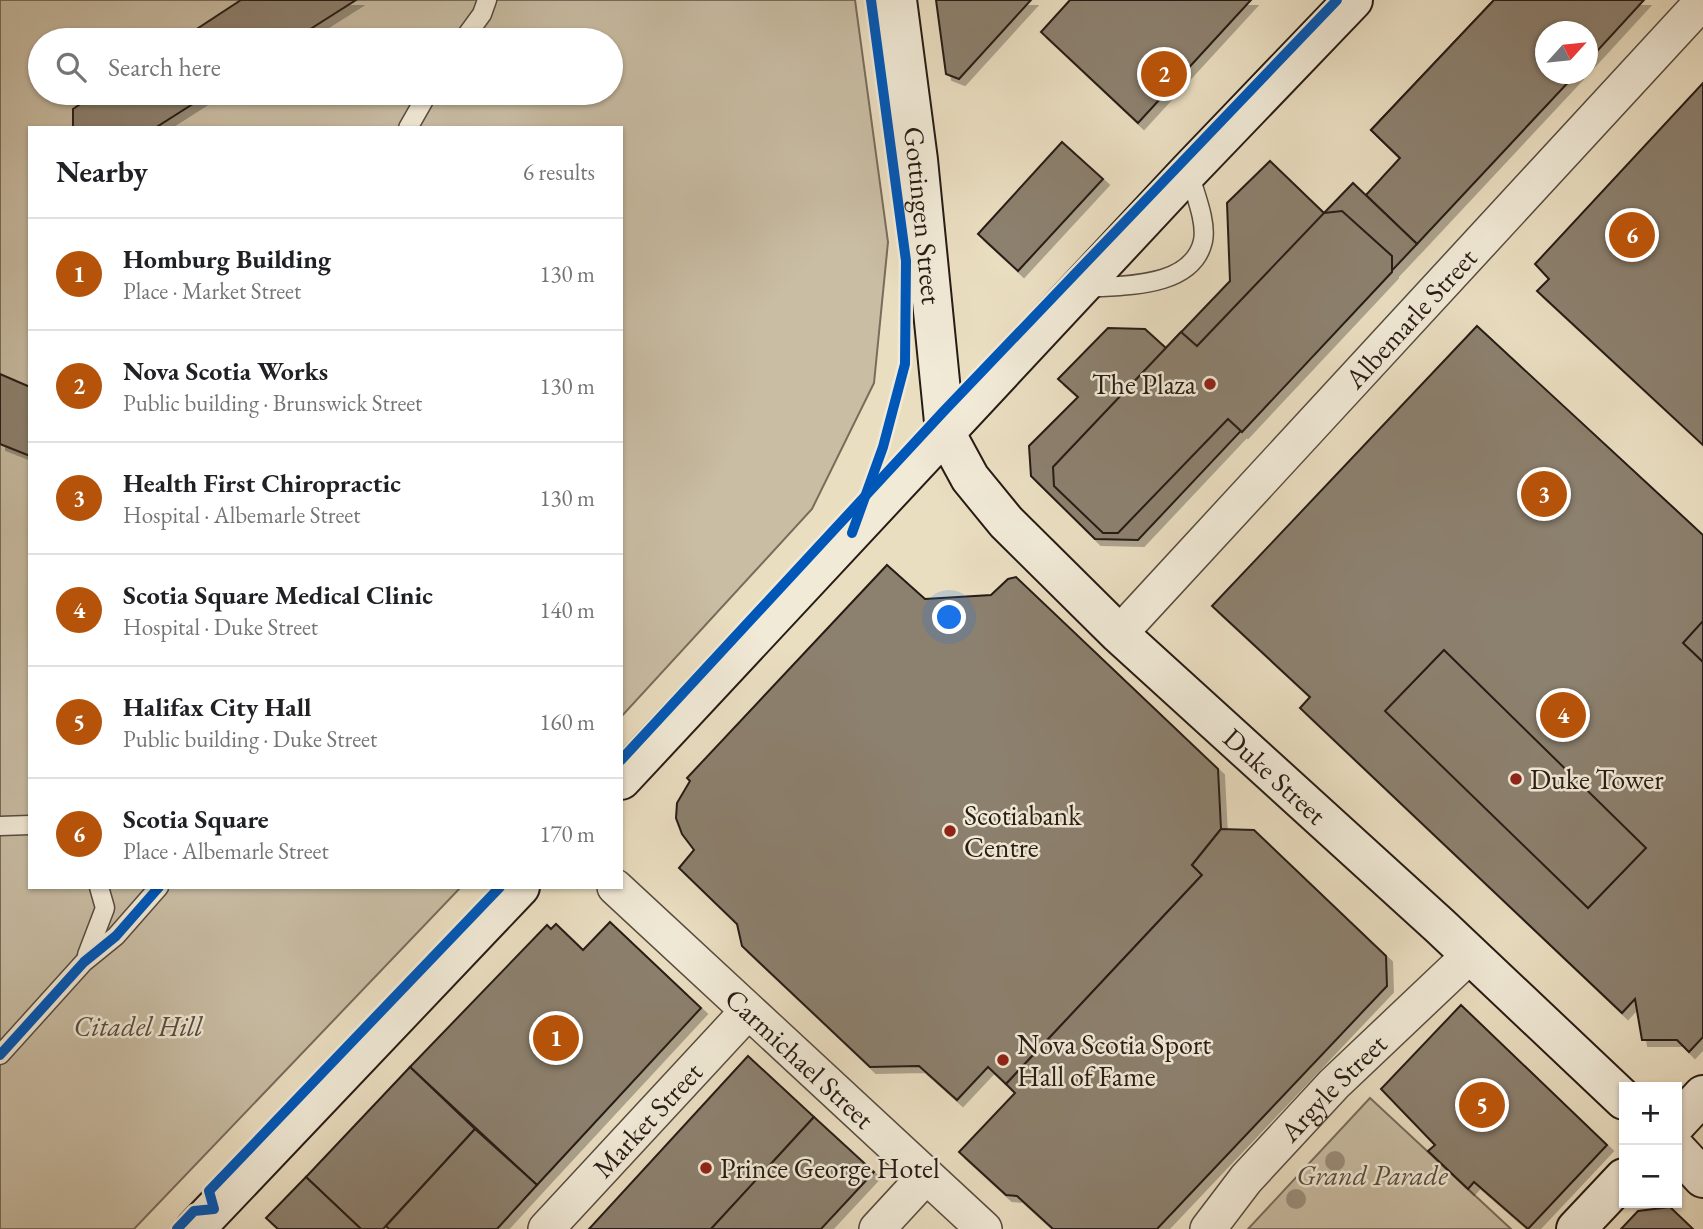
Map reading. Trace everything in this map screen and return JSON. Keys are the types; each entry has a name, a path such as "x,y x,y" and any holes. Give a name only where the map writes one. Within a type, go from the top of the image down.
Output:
{"street":[{"name":"Gottingen Street","path":"897,0 918,160 945,432"},
{"path":"623,778 1078,289 1353,0"},
{"name":"Albemarle Street","path":"1119,634 1703,1"},
{"name":"Duke Street","path":"945,432 970,478 1006,522 1119,634 1619,1095"},
{"path":"215,1222 518,889"},
{"name":"Carmichael Street","path":"617,889 984,1229"},
{"name":"Argyle Street","path":"1208,1229 1246,1179 1334,1084 1469,956"},
{"name":"Market Street","path":"546,1229 748,1011"},
{"path":"1682,1118 1703,1095"},
{"path":"1682,1155 1703,1178"},
{"path":"877,1229 925,1177"},
{"path":"1576,1229 1619,1183"}],"lane":[{"path":"472,28 482,14 487,0"},
{"path":"409,126 421,105"},
{"path":"1078,289 1164,279 1190,264 1203,241 1200,214 1189,171"},
{"path":"0,826 28,825"},
{"path":"84,962 106,908 100,889"},
{"path":"0,1055 84,962 116,936 157,889"}],"green space":[{"name":"Citadel Hill","path":"0,0 855,0 888,242 874,383 812,509 623,715 623,126 28,126 28,889 459,889 134,1229 0,1229"},
{"name":"Grand Parade","path":"1370,1098 1511,1229 1248,1229"}],"building":[{"path":"241,0 356,0 312,28 198,28"},
{"path":"936,0 1031,0 959,79 946,74"},
{"path":"1070,0 1251,0 1138,123 1041,32"},
{"path":"1494,0 1612,0 1592,21 1535,21 1535,82 1453,168 1421,137 1400,158 1371,130"},
{"path":"1494,0 1644,0 1598,50 1598,21 1535,21 1535,84 1567,84 1417,244 1366,195 1400,158 1371,130"},
{"path":"1703,83 1703,445 1537,291 1549,279 1535,264"},
{"path":"79,105 191,105 158,126 73,126 73,109"},
{"path":"1062,142 1103,179 1018,271 978,234"},
{"name":"The Plaza","path":"1270,161 1324,213 1353,183 1417,244 1138,540 1095,539 1031,476 1029,446 1078,397 1058,379 1108,328 1145,329 1166,348 1230,281 1227,203"},
{"name":"The Plaza","path":"1342,211 1392,256 1392,272 1242,432 1228,419 1118,533 1103,533 1054,486 1053,467 1181,332 1197,346 1324,213"},
{"path":"1477,326 1703,535 1703,1037 1689,1052 1677,1040 1642,1040 1635,999 1622,1013 1300,708 1310,697 1212,606"},
{"path":"0,374 28,386 28,455 0,444"},
{"name":"Scotiabank Centre","path":"887,565 925,599 991,595 1008,579 1016,577 1218,769 1221,829 1192,865 1202,875 1006,1084 988,1067 957,1100 919,1066 870,1067 742,946 737,924 679,868 694,850 682,834 676,818 677,803 690,781 687,778"},
{"path":"1703,621 1703,662 1683,643"},
{"name":"Duke Tower","path":"1444,650 1646,848 1588,908 1385,711"},
{"path":"1221,829 1254,830 1386,956 1387,986 1157,1229 1053,1229 1017,1196 1006,1195 959,1152 1015,1093 1006,1084 1202,875 1192,865"},
{"path":"610,922 701,1008 537,1185 410,1067 547,925 551,929 556,924 583,950"},
{"path":"1461,1005 1607,1145 1528,1229 1474,1182 1468,1189 1428,1151 1435,1145 1381,1089"},
{"name":"Prince George Hotel","path":"748,1056 814,1117 711,1229 589,1229"},
{"path":"410,1067 475,1129 383,1229 361,1229 306,1177"},
{"path":"814,1117 874,1172 821,1229 711,1229"},
{"path":"475,1129 537,1185 497,1229 389,1229 386,1226"},
{"path":"306,1177 361,1229 278,1229 266,1218"},
{"path":"1671,1208 1693,1229 1621,1229 1638,1211"}],"cycle path":[{"path":"852,533 883,447 905,364 906,261 871,0"},
{"path":"623,758 943,412 1337,0"},
{"path":"0,1055 84,962 116,936 157,889"},
{"path":"177,1229 194,1211 214,1209 209,1191 498,889"}],"place":[{"name":"Nova Scotia Works","path":"1164,74"},
{"name":"Scotia Square","path":"1632,235"},
{"name":"The Plaza","path":"1210,384"},
{"name":"Health First Chiropractic","path":"1544,494"},
{"name":"Scotia Square Medical Clinic","path":"1563,715"},
{"name":"Duke Tower","path":"1516,779"},
{"name":"Scotiabank Centre","path":"950,831"},
{"name":"Homburg Building","path":"556,1038"},
{"name":"Nova Scotia Sport Hall of Fame","path":"1003,1060"},
{"name":"Halifax City Hall","path":"1482,1105"},
{"name":"Prince George Hotel","path":"706,1168"}]}
